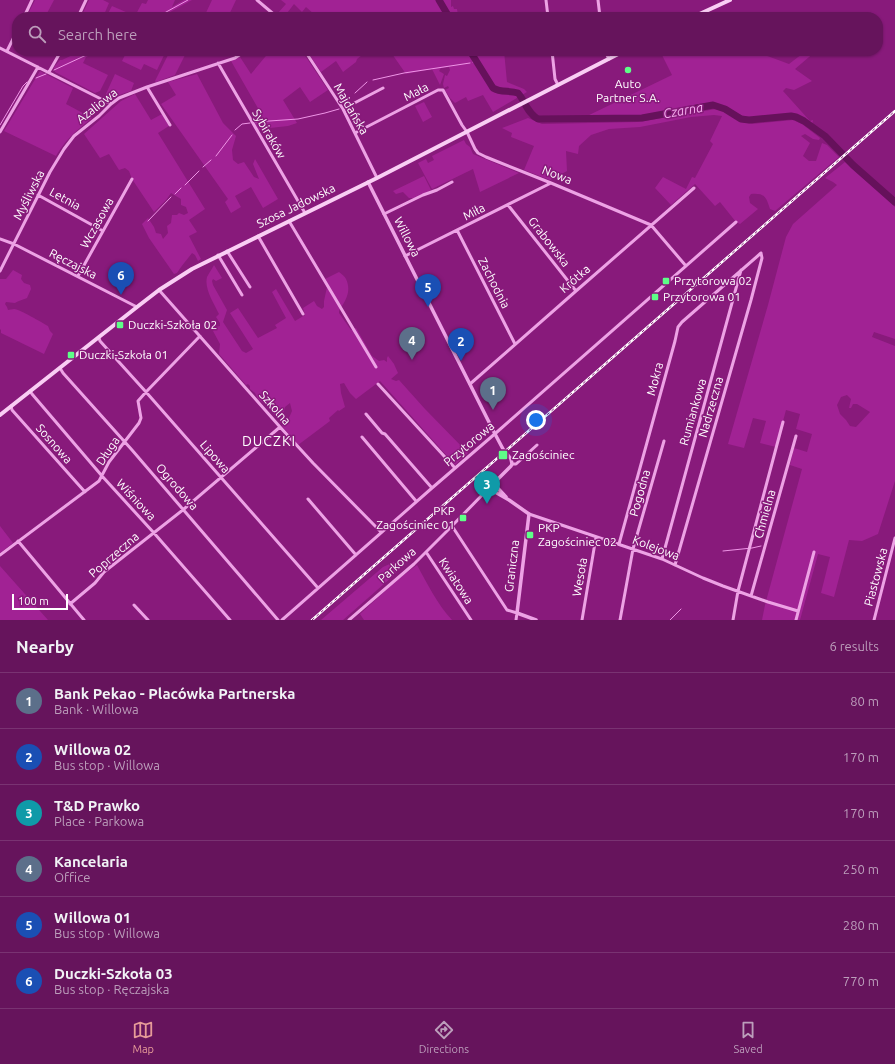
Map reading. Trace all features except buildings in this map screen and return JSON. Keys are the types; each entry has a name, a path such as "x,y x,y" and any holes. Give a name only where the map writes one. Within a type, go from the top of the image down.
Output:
{"main road":[{"path":"704,12 730,0"},
{"name":"Szosa Jadowska","path":"0,415 137,307 192,269 377,178 615,56"}],"street":[{"path":"26,12 32,0"},
{"path":"80,12 86,0"},
{"path":"257,0 271,12"},
{"path":"546,0 547,12"},
{"path":"598,0 599,12"},
{"path":"7,51 12,41"},
{"path":"0,48 12,54"},
{"path":"17,56 111,104"},
{"path":"49,72 58,56"},
{"name":"Azaliowa","path":"64,149 74,136 119,98 238,56"},
{"name":"Majdańska","path":"308,56 343,109 377,178"},
{"path":"553,56 555,79 558,85"},
{"name":"Sybiraków","path":"218,64 305,213"},
{"path":"0,132 38,67"},
{"path":"147,87 170,125"},
{"path":"343,109 383,88"},
{"name":"Mała","path":"355,133 438,90 444,91 467,132"},
{"name":"Nowa","path":"467,132 479,154 651,225"},
{"name":"Myśliwska","path":"0,271 38,195 64,149"},
{"name":"Wczasowa","path":"78,276 132,179"},
{"name":"Willowa","path":"368,182 502,449 511,459 512,464"},
{"path":"384,214 452,182"},
{"name":"Miła","path":"405,256 551,183"},
{"name":"Krótka","path":"470,384 694,188"},
{"name":"Letnia","path":"38,195 103,231"},
{"name":"Grabowska","path":"508,205 576,290"},
{"path":"289,221 376,367"},
{"name":"Przytorowa","path":"282,620 736,222"},
{"path":"651,225 686,266"},
{"name":"Zachodnia","path":"457,230 515,344"},
{"path":"258,236 303,314"},
{"name":"Ręczajska","path":"0,239 14,244 137,307"},
{"path":"227,252 250,287"},
{"name":"Mokra","path":"619,544 678,327 761,253"},
{"name":"Nadrzeczna","path":"675,565 751,300 762,258 761,253"},
{"path":"218,255 242,294"},
{"name":"Rumiankowa","path":"662,559 741,270"},
{"name":"Szkolna","path":"160,290 313,464 381,532"},
{"name":"Długa","path":"0,555 100,481 109,462 141,418 138,401 200,336"},
{"name":"Lipowa","path":"99,338 100,341 318,588"},
{"name":"Ogrodowa","path":"60,368 184,509 278,620"},
{"path":"378,384 455,468"},
{"name":"Wiśniowa","path":"30,391 102,476 154,532 230,620"},
{"name":"Sosnowa","path":"11,406 12,410 85,492"},
{"path":"366,414 382,433 386,434 432,488"},
{"path":"733,620 738,591 783,422"},
{"name":"Poprzeczna","path":"70,604 95,583 104,572 184,509 280,427"},
{"name":"Chmielna","path":"751,596 796,436"},
{"path":"362,438 416,501"},
{"name":"Pogodna","path":"620,620 633,549 664,441"},
{"path":"489,488 512,464 516,464 537,445"},
{"name":"Kolejowa","path":"493,483 509,500"},
{"name":"Kolejowa","path":"489,488 529,514 662,559 703,578 751,596 798,611"},
{"name":"Parkowa","path":"349,620 414,564 489,488"},
{"path":"308,499 356,555"},
{"name":"Graniczna","path":"516,620 529,514"},
{"path":"452,526 507,610 536,620"},
{"name":"Wesoła","path":"582,620 596,537"},
{"name":"Piastowska","path":"874,620 895,538"},
{"path":"18,541 84,620"},
{"name":"Kwiatowa","path":"426,552 471,620"},
{"path":"796,620 814,552"},
{"path":"134,605 148,620"}],"shaded area":[{"path":"35,0 54,0 48,12 29,12"},
{"path":"89,0 103,0 109,3 105,12 83,12"},
{"path":"148,0 175,0 172,7 184,0 192,0 170,12 137,12 142,3 146,4"},
{"path":"212,0 236,0 230,12 206,12"},
{"path":"281,0 451,0 451,7 453,6 454,9 457,9 458,12 312,12 306,7 302,12 294,4 288,12 279,12 286,4"},
{"path":"112,6 126,12 109,12"},
{"path":"70,56 88,56 83,63 108,75 100,91 95,93 55,72 54,67 60,60"},
{"path":"124,56 164,56 157,70 144,64 141,70 122,61"},
{"path":"168,56 184,56 175,75 156,82 155,81"},
{"path":"266,56 305,56 328,90 310,102 300,87 283,100 297,123 288,126 270,128 265,121 259,131 252,120 259,110 231,61 240,57 251,74"},
{"path":"310,56 361,56 356,62 343,72 336,61 321,72"},
{"path":"393,56 504,56 507,82 524,89 527,92 493,112 483,95 468,101 466,97 455,103 450,98 445,90 449,88 448,86 444,88 443,84 445,75 447,76 450,70 449,67 441,68 439,71 444,74 440,85 432,69 406,74"},
{"path":"662,56 767,56 789,64 799,56 810,56 795,69 812,81 794,90 786,88 783,91 810,121 813,120 812,125 792,114 750,118 740,115 724,106 708,103 642,116 585,117 672,75"},
{"path":"40,71 73,88 66,104 92,118 72,135 56,156 4,131"},
{"path":"115,74 134,83 131,91 107,99 105,96"},
{"path":"197,74 223,123 236,136 232,150 233,160 238,164 244,162 254,177 259,179 253,164 255,159 278,199 263,208 251,187 235,196 241,207 231,213 225,202 228,199 161,104 176,95 168,82"},
{"path":"135,94 151,120 162,114 169,126 158,133 205,209 189,220 197,232 189,236 201,259 198,261 192,253 177,273 174,274 149,238 142,224 148,218 156,233 161,234 163,239 168,233 167,226 171,223 172,215 177,215 179,213 184,215 188,213 186,207 181,205 181,199 171,193 154,212 132,179 129,171 125,168 119,170 109,154 100,158 84,134 121,101"},
{"path":"424,102 432,117 423,122 415,106"},
{"path":"716,109 725,111 744,122 752,124 793,120 802,124 820,138 819,140 813,139 805,134 801,136 810,143 803,156 809,161 816,161 822,143 827,145 839,157 775,211 770,209 767,201 762,195 751,194 749,197 750,203 758,209 740,224 736,222 720,202 715,206 695,184 671,205 655,188 663,177 686,189 692,177 695,178 713,144 710,141 722,116 714,115 691,117 640,127 609,129 591,135 579,146 578,154 566,151 567,171 550,180 524,170 534,146 511,137 512,133 502,128 528,118 542,124 638,122"},
{"path":"464,140 470,147 473,154 519,173 480,192 473,169 432,189 418,163 426,159 428,163 434,160 432,156"},
{"path":"845,162 895,207 895,339 874,332 872,337 895,346 895,481 878,534 862,541 849,540 834,597 821,593 830,557 818,554 800,620 762,620 802,469 790,465 794,448 807,452 812,434 796,429 800,414 786,410 776,447 760,443 766,421 753,418 744,448 728,444 786,237 793,224 837,185 825,178","holes":["847,395 851,399 849,408 851,408 853,404 857,404 870,412 856,427 850,426 840,414 837,405 841,397"]},
{"path":"424,176 431,190 416,198 409,198 403,192 396,194 393,191"},
{"path":"214,265 222,278 216,281 213,279 212,281 227,310 223,322 242,351 246,353 253,349 230,313 238,308 258,338 277,328 275,325 286,318 272,292 276,289 295,321 305,315 303,308 314,301 317,306 322,309 324,307 327,287 323,280 339,272 346,279 348,284 348,292 339,313 351,330 356,328 372,356 379,361 384,360 387,362 388,356 398,373 391,379 396,381 399,380 468,453 455,465 380,381 356,399 344,383 340,384 345,407 339,411 338,410 329,418 330,421 298,445 282,426 283,421 288,420 292,411 290,403 285,407 283,416 277,418 267,406 258,399 255,393 250,389 250,386 248,384 246,385 219,354 220,344 213,331 216,327 220,326 220,323 216,317 219,314 210,296 206,282 207,277"},
{"path":"13,270 22,275 21,279 24,283 30,285 31,289 27,298 15,303 6,302 5,304 8,310 17,310 48,326 53,334 44,354 1,333 0,279 6,279"},
{"path":"0,526 13,543 0,553"},
{"path":"394,562 397,565 397,571 393,576 343,620 321,620 383,567"},
{"path":"417,565 437,600 452,620 364,620 360,614 398,579"},
{"path":"0,566 48,620 0,620"}],"waterway":[{"path":"166,12 188,0"},
{"name":"Czarna","path":"439,0 446,12"},
{"path":"54,70 84,56"},
{"name":"Czarna","path":"473,56 493,88 518,93 531,114 538,119 642,118 713,105 725,109 741,119 749,120 791,116 796,117 825,136 853,165 895,202"},
{"path":"373,80 404,73 470,63"},
{"path":"36,78 46,74"},
{"path":"0,125 23,86 27,82"},
{"path":"355,93 367,82"},
{"path":"255,122 298,119 339,109"},
{"path":"235,130 242,124 250,123"},
{"path":"216,156 232,135"},
{"path":"203,167 211,160"},
{"path":"185,185 199,171"},
{"path":"175,194 181,188"},
{"path":"148,221 171,197"},
{"path":"723,551 761,546"},
{"path":"670,620 681,609"}],"railway":[{"path":"312,620 895,111"}],"place":[{"name":"Auto Partner S.A.","path":"628,70"},
{"name":"Przytorowa 02","path":"666,281"},
{"name":"Duczki-Szkoła 03","path":"121,295"},
{"name":"Przytorowa 01","path":"655,297"},
{"name":"Willowa 01","path":"428,307"},
{"name":"Duczki-Szkoła 02","path":"120,325"},
{"name":"Duczki-Szkoła 01","path":"71,355"},
{"name":"Kancelaria","path":"412,360"},
{"name":"Willowa 02","path":"461,361"},
{"name":"Bank Pekao - Placówka Partnerska","path":"493,410"},
{"name":"Zagościniec","path":"503,455"},
{"name":"T&D Prawko","path":"487,504"},
{"name":"PKP Zagościniec 01","path":"463,518"},
{"name":"PKP Zagościniec 02","path":"530,535"}],"district":[{"name":"DUCZKI","path":"269,441"}]}
